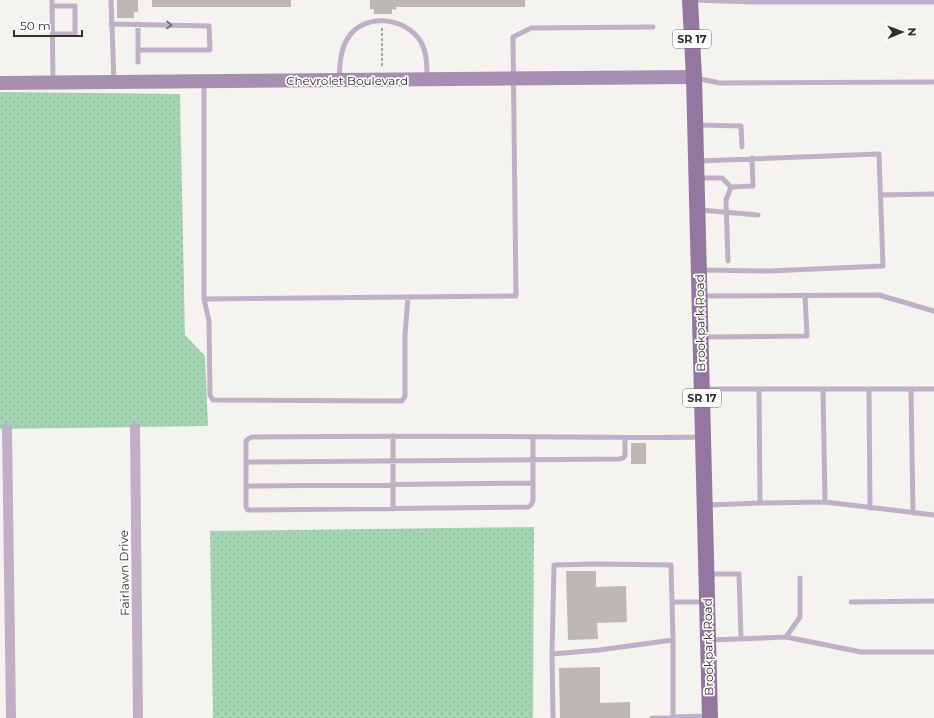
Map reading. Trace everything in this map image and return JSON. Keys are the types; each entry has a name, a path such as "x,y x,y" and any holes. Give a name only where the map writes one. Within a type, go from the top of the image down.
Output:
{"main road":[{"name":"Brookpark Road","path":"691,0 710,717"},
{"name":"Chevrolet Boulevard","path":"0,83 694,78"}],"street":[{"name":"Fairlawn Drive","path":"135,427 138,718"},
{"path":"7,428 11,718"}],"lane":[{"path":"52,0 53,83"},
{"path":"111,0 114,82"},
{"path":"691,0 753,2 934,2"},
{"path":"52,6 75,6 75,34 52,34"},
{"path":"338,80 341,57 344,46 349,37 356,29 363,25 382,21 399,23 416,35 424,50 426,58 427,80"},
{"path":"111,24 209,26 210,50 138,50"},
{"path":"138,24 138,62"},
{"path":"204,299 516,296 513,37 532,28 653,27"},
{"path":"694,78 719,83 934,82"},
{"path":"204,82 204,299 209,321 210,395 213,400 402,401 404,396 405,335 408,297"},
{"path":"695,125 741,126 742,147"},
{"path":"696,161 879,154 883,266 769,271 699,270"},
{"path":"696,178 722,178 731,187 752,186 752,158"},
{"path":"728,261 726,200 731,187"},
{"path":"880,195 934,194"},
{"path":"697,210 758,215"},
{"path":"700,337 806,336 806,295"},
{"path":"699,296 880,295 934,311"},
{"path":"759,388 760,503"},
{"path":"823,388 825,502"},
{"path":"702,389 934,389"},
{"path":"869,389 870,508"},
{"path":"910,390 912,513"},
{"path":"533,437 533,500 531,505 528,507 248,510 246,507 246,441 252,437 393,436 533,437 625,438 703,437"},
{"path":"392,508 393,436"},
{"path":"246,462 623,458 625,456 625,438"},
{"path":"246,486 533,483"},
{"path":"705,505 825,502 934,515"},
{"path":"553,718 552,654 554,565 596,564 671,565 673,718"},
{"path":"706,574 739,574 741,638"},
{"path":"786,637 800,617 800,578"},
{"path":"851,602 934,601"},
{"path":"672,602 707,602"},
{"path":"708,640 786,637 861,652 934,652"},
{"path":"552,654 599,650 672,640"},
{"path":"652,718 710,717"}],"path":[{"path":"382,21 382,66"}],"green space":[{"path":"0,92 180,94 185,335 205,356 208,426 0,429"},
{"path":"534,527 533,718 213,718 210,531"}],"building":[{"path":"117,0 138,0 138,12 134,12 134,18 117,18"},
{"path":"152,0 291,0 291,7 152,7"},
{"path":"370,0 525,0 525,7 396,7 396,10 392,9 392,14 374,14 374,9 370,9"},
{"path":"631,443 646,443 646,464 631,464"},
{"path":"566,571 596,571 596,587 626,586 627,622 597,623 598,639 568,640"},
{"path":"600,667 600,703 630,702 630,718 560,718 559,668"}]}
